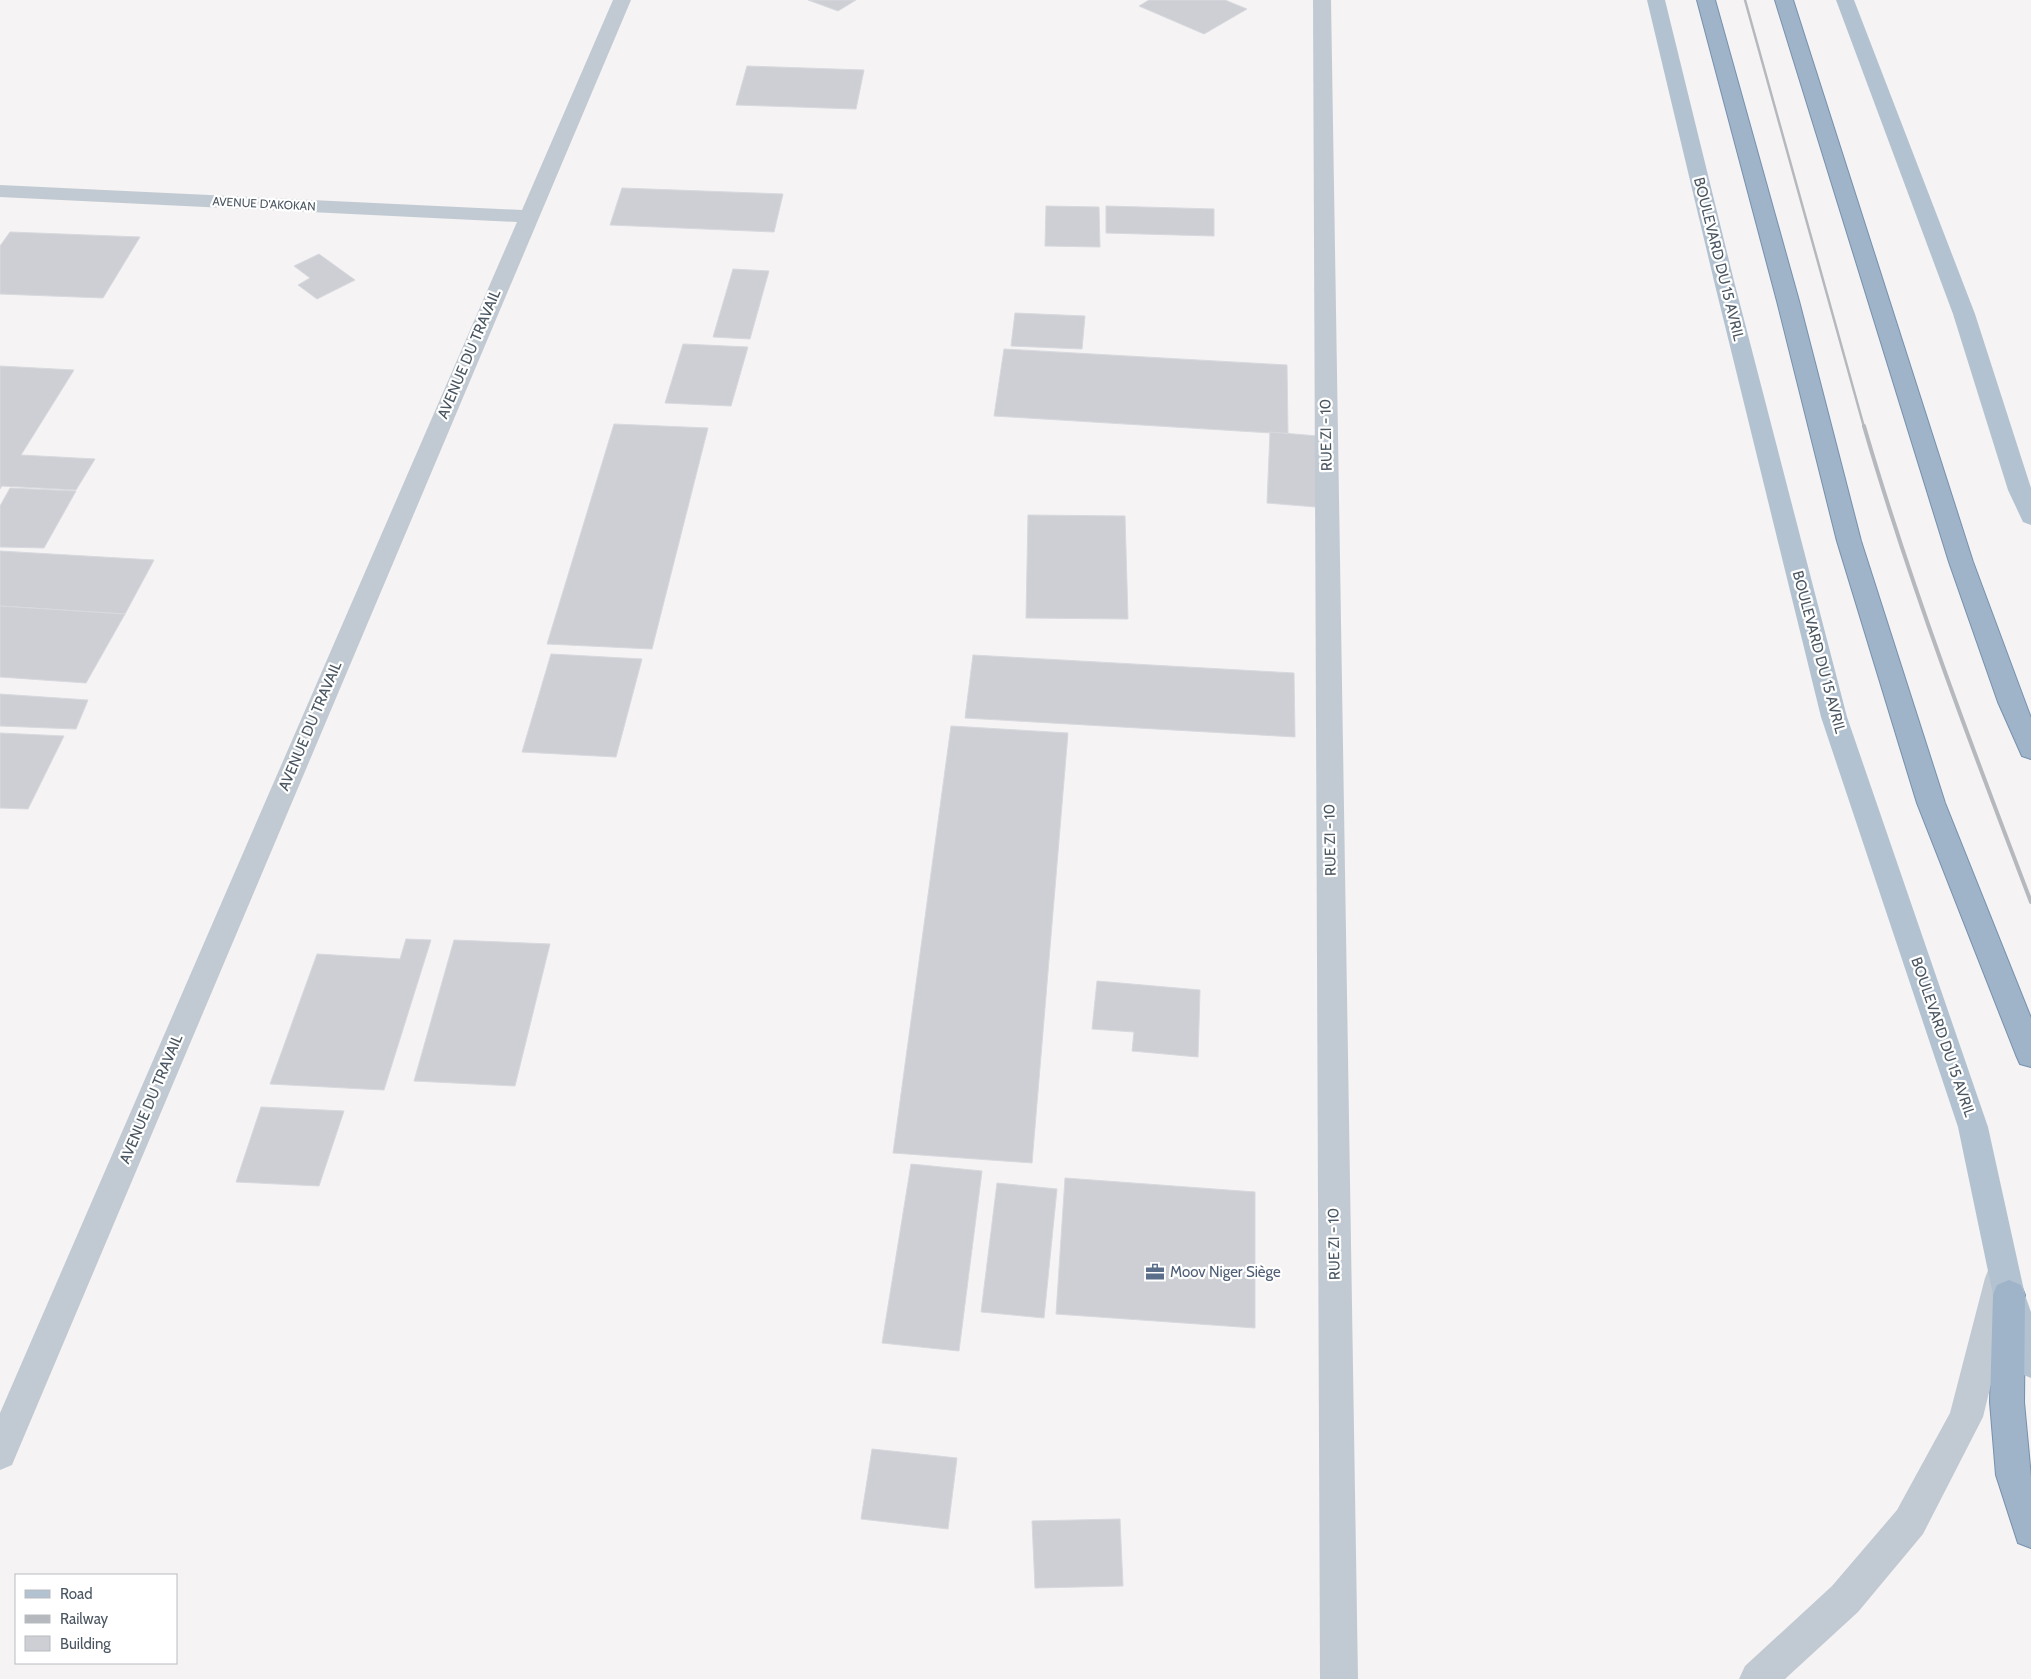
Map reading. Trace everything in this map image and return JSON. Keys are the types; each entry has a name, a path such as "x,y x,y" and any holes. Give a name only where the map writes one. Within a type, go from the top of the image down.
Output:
{"highway":[{"path":"1706,0 1852,550 1930,803 2031,1055"},
{"path":"1784,0 1961,562 2011,702 2031,749"},
{"path":"2007,1281 2007,1402 2013,1475 2031,1531"}],"main road":[{"name":"BOULEVARD DU 15 AVRIL","path":"1656,0 1724,282 1834,716 1973,1127 2007,1281 2031,1362"},
{"path":"1845,0 1964,314 2020,490 2031,517"}],"street":[{"name":"AVENUE DU TRAVAIL","path":"0,1453 622,0"},
{"name":"RUE ZI - 10","path":"1322,0 1339,1679"},
{"name":"AVENUE D'AKOKAN","path":"0,192 528,216"},
{"path":"1758,1679 1845,1599 1910,1522 1966,1418 2007,1281"}],"building":[{"path":"808,0 856,0 838,11"},
{"path":"1149,0 1225,0 1247,9 1204,34 1139,6"},
{"path":"747,66 864,70 856,109 736,105"},
{"path":"622,188 783,194 774,232 610,225"},
{"path":"1046,206 1099,207 1100,247 1045,246"},
{"path":"1106,206 1214,209 1214,236 1106,233"},
{"path":"10,232 140,237 103,298 0,294 0,246"},
{"path":"319,254 355,280 317,299 298,285 310,278 294,266"},
{"path":"733,269 769,271 750,339 713,337"},
{"path":"1015,313 1085,316 1082,349 1011,346"},
{"path":"683,344 748,347 731,406 665,403"},
{"path":"1004,349 1287,365 1288,434 994,416"},
{"path":"0,366 74,370 21,455 95,459 76,490 2,486 0,489"},
{"path":"614,424 708,428 652,649 547,644"},
{"path":"1270,432 1318,436 1316,507 1267,503"},
{"path":"10,488 76,491 44,548 0,547 0,506"},
{"path":"1028,515 1125,516 1128,619 1026,618"},
{"path":"0,551 154,560 125,614 0,606"},
{"path":"0,606 125,614 86,683 0,677"},
{"path":"551,654 642,659 616,757 522,752"},
{"path":"973,655 1294,673 1295,737 965,718"},
{"path":"0,694 88,700 76,729 0,726"},
{"path":"951,726 1068,733 1032,1163 893,1153"},
{"path":"0,733 64,736 28,809 0,808"},
{"path":"406,939 431,940 384,1090 270,1084 317,954 400,959"},
{"path":"454,940 550,944 515,1086 414,1081"},
{"path":"1097,981 1200,990 1198,1057 1132,1051 1134,1032 1092,1029"},
{"path":"261,1107 344,1111 319,1186 236,1182"},
{"path":"911,1164 982,1171 959,1351 882,1343"},
{"path":"1065,1178 1255,1192 1255,1328 1056,1314"},
{"path":"997,1183 1057,1189 1044,1318 981,1312"},
{"path":"872,1449 957,1458 948,1529 861,1519"},
{"path":"1120,1519 1123,1586 1035,1588 1032,1521"}],"railway":[{"path":"1745,0 1864,427"},
{"path":"1864,426 1901,546 1922,606 1964,725 2031,902"}],"place":[{"name":"Moov Niger Siège","path":"1155,1272"}]}
